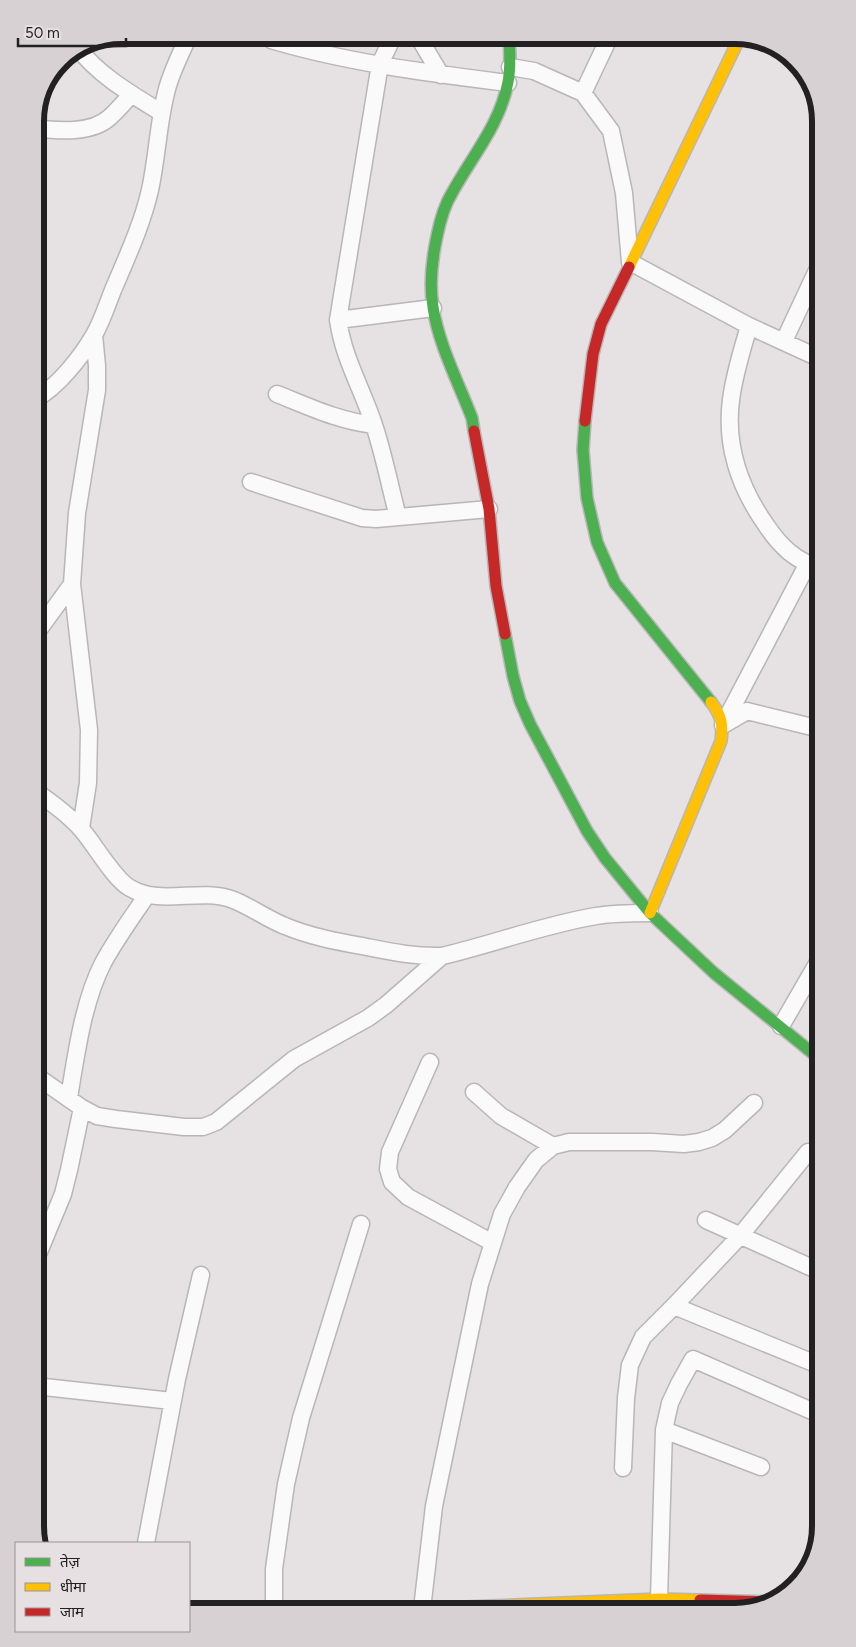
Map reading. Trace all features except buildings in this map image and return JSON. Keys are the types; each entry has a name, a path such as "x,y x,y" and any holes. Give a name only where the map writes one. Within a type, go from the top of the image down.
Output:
{"street":[{"path":"44,392 72,366 94,335 141,221 157,153 166,92 175,65 185,44"},
{"path":"285,44 441,75 508,83"},
{"path":"389,44 380,64 338,320 343,348 374,425 398,517"},
{"path":"423,44 441,75"},
{"path":"509,44 508,83 498,115 485,140 451,194 441,218 433,253 431,276 433,308 442,340 472,418 489,510 496,586 508,652 520,701 530,724 587,831 605,858 650,913 714,973 812,1052"},
{"path":"583,93 606,44"},
{"path":"723,725 716,708 615,583 597,542 587,498 584,450 585,414 593,354 601,324 737,44"},
{"path":"84,54 97,68 162,113"},
{"path":"510,66 534,71 583,93 611,131 624,193 630,262"},
{"path":"44,129 59,131 88,128 109,118 132,94"},
{"path":"630,262 749,326 812,355"},
{"path":"784,342 812,281"},
{"path":"338,320 433,308"},
{"path":"749,326 731,401 732,455 742,484 760,516 783,548 812,566"},
{"path":"81,828 88,784 89,730 72,584 76,513 97,390 98,366 94,335"},
{"path":"278,394 338,419 374,425"},
{"path":"251,482 362,518 489,510"},
{"path":"650,913 720,741 723,725 812,570"},
{"path":"44,623 72,584"},
{"path":"723,725 746,711 812,726"},
{"path":"44,797 81,828 120,880 129,888 147,895 164,897 213,896 230,899 286,927 343,942 423,957 442,956 525,933 597,916 620,913 650,913"},
{"path":"69,1098 80,1037 102,964 122,930 147,895"},
{"path":"44,1081 82,1108 97,1116 184,1127 203,1127 216,1122 294,1059 368,1018 386,1005 442,956"},
{"path":"781,1026 812,973"},
{"path":"430,1062 390,1152 388,1169 392,1182 408,1197 493,1243"},
{"path":"474,1092 501,1116 553,1146"},
{"path":"423,1603 434,1506 480,1284 502,1214 517,1187 536,1160 553,1146 569,1142 684,1144 699,1142 712,1138 725,1130 754,1103"},
{"path":"44,1240 63,1194 70,1170 82,1108"},
{"path":"624,1468 626,1398 630,1365 642,1337 740,1236 808,1152"},
{"path":"706,1220 812,1268"},
{"path":"274,1603 274,1569 290,1465 301,1418 361,1224"},
{"path":"146,1542 172,1401 201,1275"},
{"path":"674,1306 812,1362"},
{"path":"659,1600 664,1430 670,1403 694,1359 812,1411"},
{"path":"44,1387 172,1401"},
{"path":"664,1430 762,1467"},
{"path":"580,1603 659,1600 751,1602"}],"traffic: fast":[{"path":"474,431 472,418 439,335 431,289 432,271 438,230 447,203 492,126 504,98 510,71 509,44"},
{"path":"585,421 583,450 587,498 597,542 615,583 711,702"},
{"path":"505,634 513,676 520,701 530,724 587,831 605,858 650,913 714,973 812,1053"}],"traffic: slow":[{"path":"629,267 737,44"},
{"path":"650,913 721,741 721,721 711,702"},
{"path":"562,1603 659,1599 700,1600"}],"traffic: jam":[{"path":"585,421 593,354 601,324 629,267"},
{"path":"474,431 489,509 496,586 505,634"},
{"path":"700,1600 752,1601"}]}
